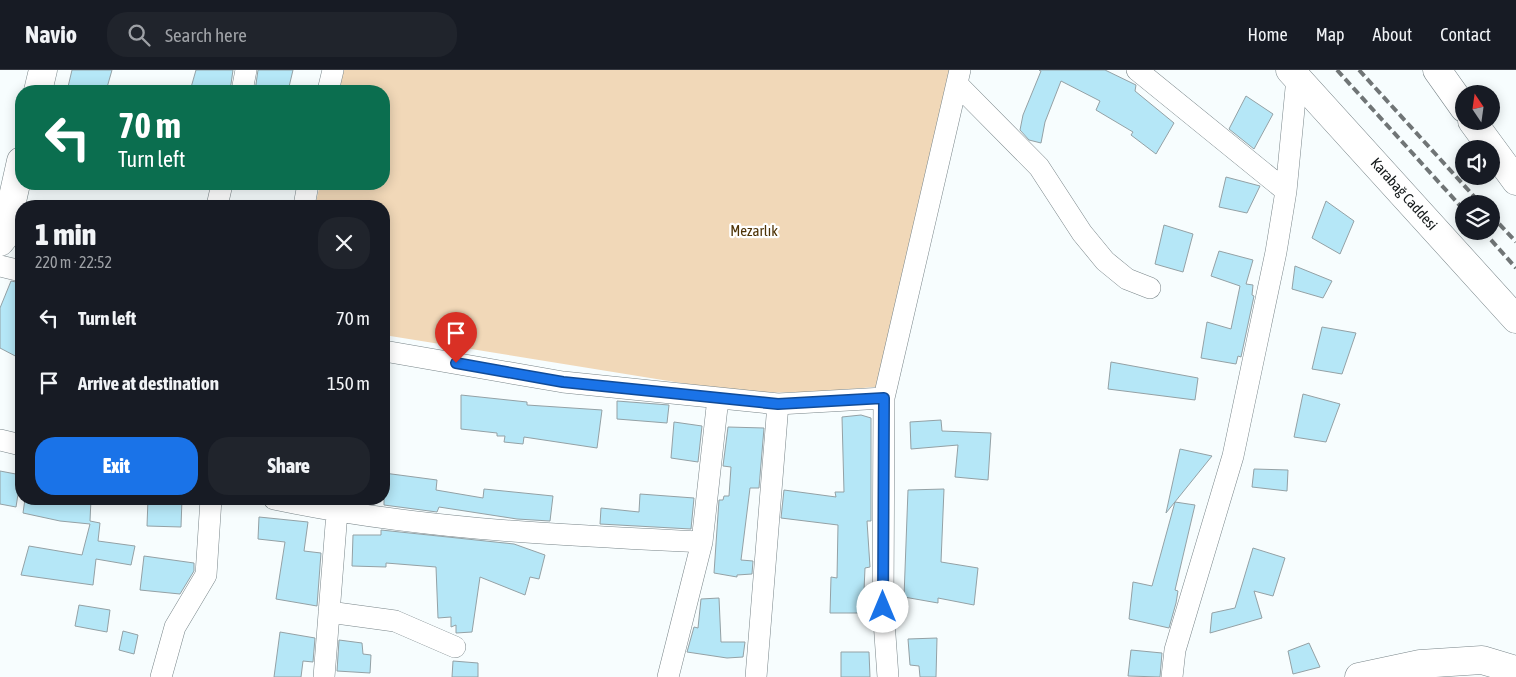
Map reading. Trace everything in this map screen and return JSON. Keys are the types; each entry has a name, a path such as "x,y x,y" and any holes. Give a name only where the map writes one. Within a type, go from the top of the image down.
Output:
{"main road":[{"path":"39,85 43,70"},
{"path":"1437,70 1455,95"},
{"name":"Karabağ Caddesi","path":"1294,74 1516,319"},
{"path":"1479,130 1516,181"},
{"path":"0,242 4,237 6,199 15,176"},
{"path":"1359,677 1420,664 1482,660 1516,670"}],"street":[{"path":"243,85 246,70"},
{"path":"329,85 333,70"},
{"path":"1136,70 1286,191"},
{"path":"1172,677 1175,650 1233,456 1276,252 1286,191 1294,74"},
{"path":"958,77 1039,167 1082,233 1105,261 1128,278 1150,288"},
{"path":"888,677 883,607 884,398 958,77"},
{"path":"0,266 15,270"},
{"path":"390,352 563,382 778,404 884,398"},
{"path":"668,677 702,542 718,398"},
{"path":"756,677 778,404"},
{"path":"0,440 15,444"},
{"path":"161,677 175,627 206,575 211,505"},
{"path":"304,505 338,512 515,533 702,542"},
{"path":"324,677 338,512"},
{"path":"329,612 395,621 455,648"}],"green space":[{"name":"Mezarlık","path":"343,70 952,70 887,386 814,392 743,393 390,336 390,200 316,200 319,190 390,190 390,85 340,85"}],"building":[{"path":"72,70 112,70 108,85 68,85"},
{"path":"196,70 233,70 231,85 192,85"},
{"path":"258,70 293,70 289,85 256,85"},
{"path":"1039,70 1105,70 1136,85 1135,91 1174,123 1156,154 1131,135 1133,132 1096,110 1100,101 1061,81 1045,122 1041,143 1029,140 1020,130 1023,115 1041,71"},
{"path":"1246,96 1273,114 1254,149 1229,129"},
{"path":"1226,177 1260,186 1247,213 1219,207"},
{"path":"1326,201 1354,221 1340,254 1312,238"},
{"path":"1164,225 1193,234 1183,272 1155,264"},
{"path":"1219,251 1253,260 1246,284 1253,285 1252,295 1254,296 1241,357 1238,356 1236,364 1201,358 1207,322 1231,329 1240,286 1211,276"},
{"path":"1295,266 1332,281 1323,298 1292,289"},
{"path":"11,281 15,282 15,356 0,348 0,308"},
{"path":"1322,327 1356,333 1342,374 1312,369"},
{"path":"1111,362 1198,378 1195,400 1108,389"},
{"path":"1303,394 1340,404 1326,442 1294,437"},
{"path":"461,395 527,402 527,405 602,410 597,448 524,437 523,444 504,442 505,436 497,436 497,433 461,429"},
{"path":"617,401 669,405 667,423 617,419"},
{"path":"861,415 871,418 871,521 867,521 870,567 865,568 863,613 830,613 831,577 837,578 838,525 781,518 784,490 836,497 835,492 844,492 842,417"},
{"path":"941,420 942,431 991,433 988,480 955,477 958,445 911,449 910,422"},
{"path":"674,422 702,426 698,462 671,458"},
{"path":"728,427 764,428 759,488 750,488 741,560 753,561 752,574 737,575 737,577 714,573 719,500 723,500 724,496 729,496 731,467 723,466"},
{"path":"1180,449 1212,456 1166,513"},
{"path":"1254,469 1288,470 1287,491 1252,487"},
{"path":"0,471 15,474 16,507 0,504"},
{"path":"390,474 437,480 436,490 483,498 484,489 553,496 550,521 517,519 439,507 437,512 384,505 390,505"},
{"path":"944,489 941,562 978,568 974,605 938,598 938,603 904,597 908,490"},
{"path":"640,494 694,498 691,529 600,524 601,508 639,512"},
{"path":"1175,502 1195,505 1175,590 1178,591 1169,628 1129,619 1133,582 1152,586"},
{"path":"24,505 91,505 90,521 100,523 98,541 135,546 131,565 96,559 93,585 21,575 29,546 82,555 90,524 60,521 23,513"},
{"path":"148,505 182,505 181,527 147,526"},
{"path":"259,517 308,522 304,551 321,553 317,606 276,599 285,542 258,539"},
{"path":"381,530 514,544 545,555 539,579 530,577 525,595 480,577 472,632 456,633 456,625 451,627 451,617 438,618 436,567 386,563 386,567 352,566 353,535 381,535"},
{"path":"1253,548 1285,558 1273,596 1254,591 1262,618 1210,633 1212,613 1235,608"},
{"path":"144,556 194,563 194,571 180,594 140,590"},
{"path":"719,598 721,642 745,642 743,657 727,658 687,652 694,627 698,628 701,599"},
{"path":"79,605 110,610 107,632 75,626"},
{"path":"123,631 138,635 134,654 119,650"},
{"path":"280,632 315,638 313,662 303,661 301,677 274,677"},
{"path":"937,638 936,677 920,677 919,666 910,665 908,639"},
{"path":"339,640 362,643 363,654 371,655 370,673 337,671"},
{"path":"1309,643 1320,667 1293,674 1288,651"},
{"path":"1131,650 1162,653 1160,677 1128,676"},
{"path":"841,652 869,652 870,677 841,677"},
{"path":"453,661 478,663 478,677 452,677"}],"railway":[{"path":"1337,70 1455,200"},
{"path":"1359,70 1473,195"},
{"path":"1500,225 1516,242"},
{"path":"1491,240 1516,268"}],"route":[{"path":"456,363 563,382 778,404 884,398 883,607"}]}
